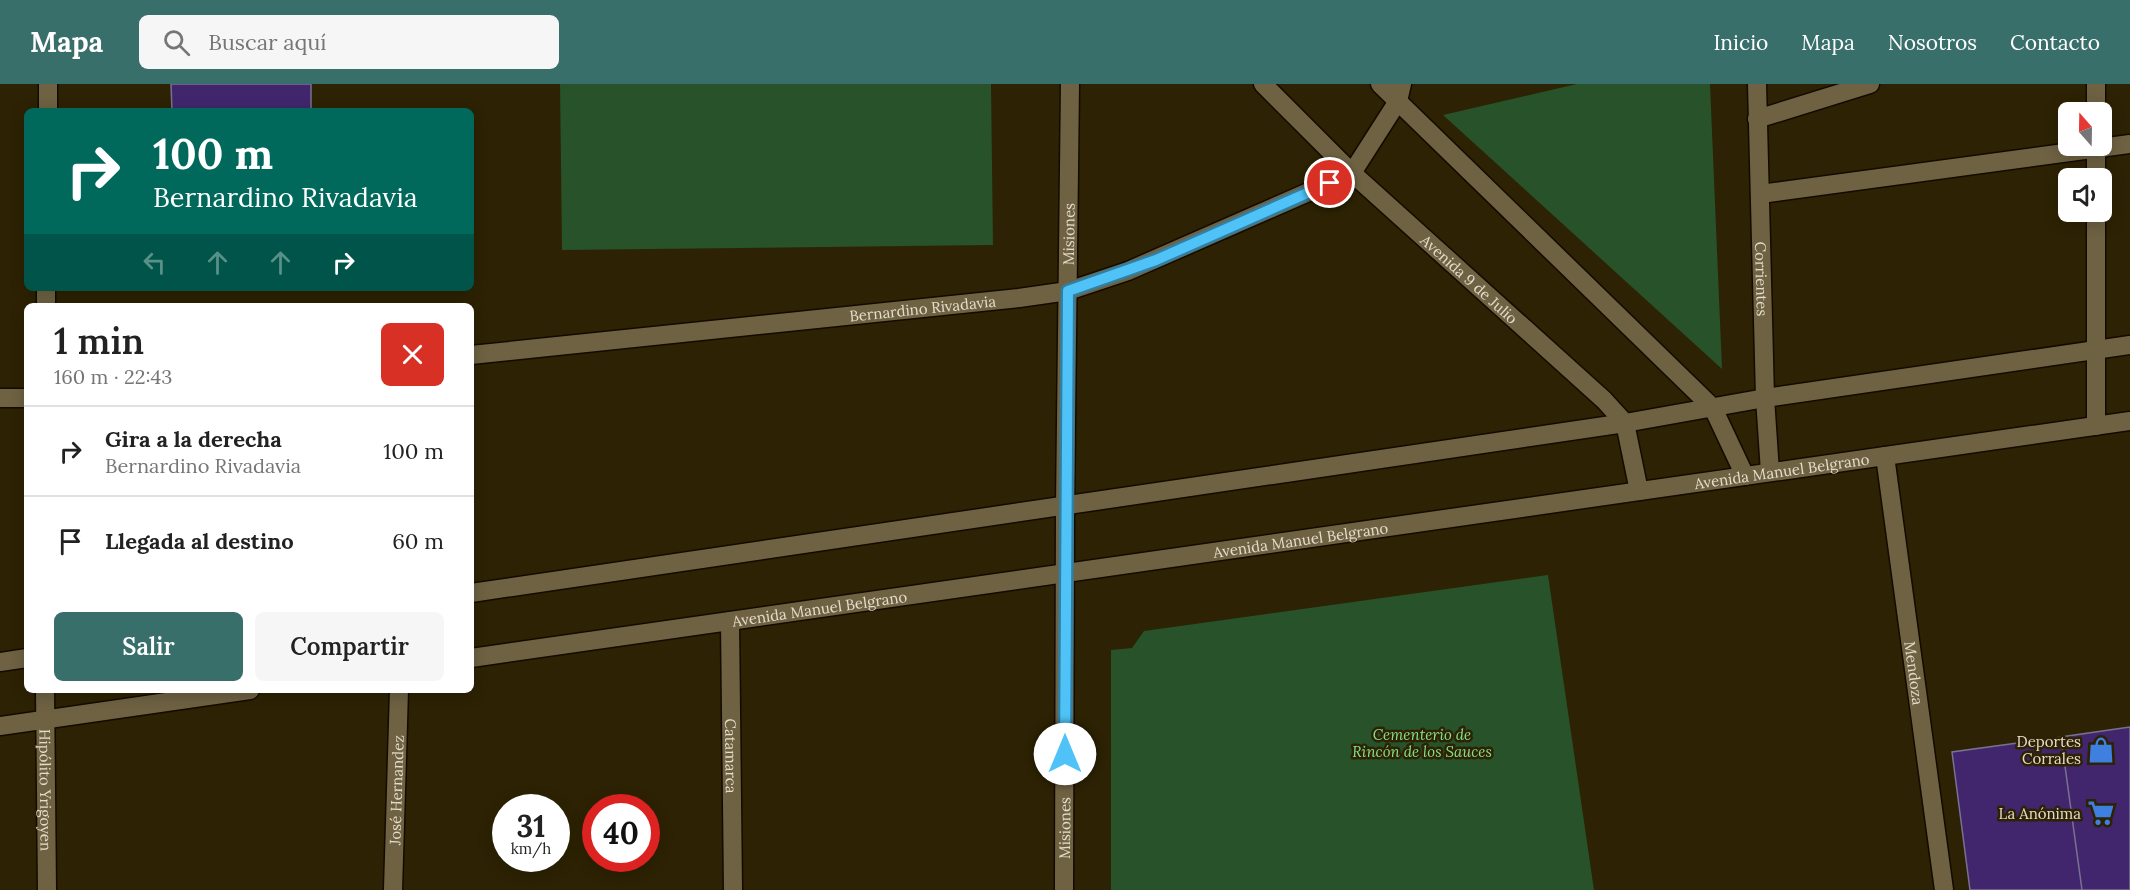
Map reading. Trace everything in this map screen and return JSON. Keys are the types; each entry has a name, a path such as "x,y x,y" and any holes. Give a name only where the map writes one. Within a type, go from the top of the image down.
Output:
{"street":[{"path":"48,84 48,108"},
{"name":"Misiones","path":"1064,890 1065,506 1070,84"},
{"name":"Avenida 9 de Julio","path":"1263,84 1352,173 1604,400 1625,423"},
{"path":"1380,84 1400,92 1713,408 1745,476"},
{"name":"Corrientes","path":"1757,84 1765,398 1770,472"},
{"path":"1757,119 1870,84"},
{"path":"2096,84 2096,102"},
{"path":"1352,173 1400,92"},
{"path":"2112,146 2130,144"},
{"path":"1760,194 2058,152"},
{"name":"Bernardino Rivadavia","path":"474,355 1068,291 1156,260 1352,173"},
{"path":"2096,222 2096,426"},
{"path":"474,593 1625,423 1765,398 2130,345"},
{"path":"0,398 24,398"},
{"name":"Avenida Manuel Belgrano","path":"474,658 2130,421"},
{"path":"1625,423 1639,491"},
{"name":"Mendoza","path":"1885,456 1944,890"},
{"name":"Catamarca","path":"730,621 733,890"},
{"path":"0,662 24,658"},
{"name":"Hipólito Yrigoyen","path":"45,693 47,890"},
{"path":"0,726 229,693"},
{"name":"José Hernandez","path":"393,890 399,693"}],"green space":[{"path":"560,84 991,84 993,245 562,250"},
{"path":"1577,84 1710,84 1722,369 1443,115"},
{"name":"Cementerio de Rincón de los Sauces","path":"1548,575 1594,890 1111,890 1111,650 1132,648 1144,631"}],"building":[{"path":"171,84 311,84 311,108 172,108"},
{"name":"La Anónima","path":"2130,727 2130,890 2082,890 2061,737"},
{"path":"2061,737 2082,890 1970,890 1952,752"}],"place":[{"name":"Deportes Corrales","path":"2101,750"},
{"name":"La Anónima","path":"2101,813"}],"route":[{"path":"1065,754 1068,291 1156,260 1330,183"}]}
